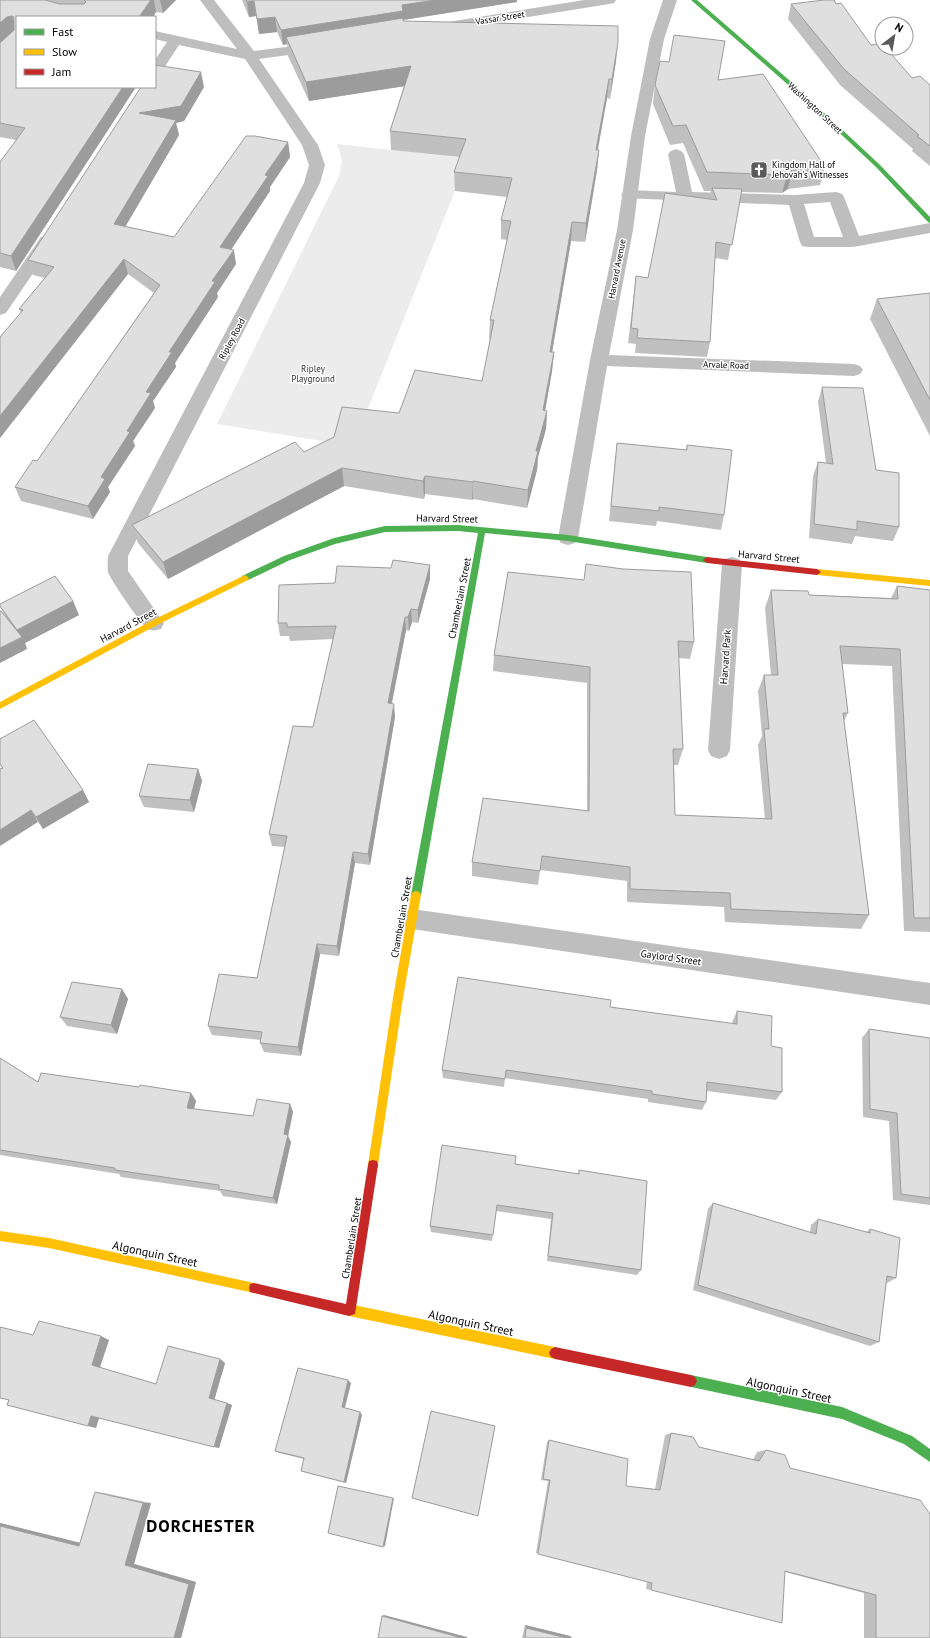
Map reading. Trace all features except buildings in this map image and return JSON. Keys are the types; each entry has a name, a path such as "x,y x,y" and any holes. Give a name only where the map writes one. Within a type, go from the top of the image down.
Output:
{"main road":[{"name":"Washington Street","path":"694,0 787,81 878,166 930,222"},
{"name":"Harvard Street","path":"0,706 154,623 287,558 334,541 385,529 458,528 568,538 732,564 930,583"},
{"name":"Chamberlain Street","path":"351,1310 397,1006 447,718 482,530"},
{"name":"Algonquin Street","path":"0,1236 49,1243 351,1310 842,1414 908,1440 930,1456"}],"street":[{"name":"Ripley Road","path":"154,623 137,601 118,572 118,556 312,183 317,164 310,145 250,56 207,0"},
{"name":"Vassar Street","path":"431,29 609,0"},
{"name":"Harvard Avenue","path":"568,538 599,360 625,230 638,136 657,39 670,0"},
{"path":"156,35 250,56 330,45"},
{"path":"156,70 175,40"},
{"path":"676,154 685,197"},
{"path":"629,195 795,200 836,197 853,242"},
{"path":"795,200 808,242 853,242 930,228"},
{"path":"0,308 54,230"},
{"name":"Arvale Road","path":"599,360 854,370"},
{"name":"Harvard Park","path":"719,750 732,564"},
{"name":"Gaylord Street","path":"412,919 930,994"}],"green space":[{"name":"Ripley Playground","path":"337,144 466,158 455,191 353,446 217,424 340,174 342,160"}],"traffic: fast":[{"path":"694,0 787,81 878,166 930,221"},
{"path":"245,578 287,558 334,541 385,529 458,528 568,538 707,560"},
{"path":"416,895 482,530"},
{"path":"691,1381 842,1413 908,1440 930,1456"}],"traffic: slow":[{"path":"817,572 930,583"},
{"path":"0,706 154,623 245,578"},
{"path":"373,1165 398,998 416,895"},
{"path":"0,1236 49,1243 254,1288"},
{"path":"349,1310 555,1353"}],"traffic: jam":[{"path":"707,560 817,572"},
{"path":"351,1310 373,1165"},
{"path":"254,1288 349,1310"},
{"path":"555,1353 691,1381"}],"place":[{"name":"Kingdom Hall of Jehovah's Witnesses","path":"759,170"}],"district":[{"name":"DORCHESTER","path":"201,1526"}]}
